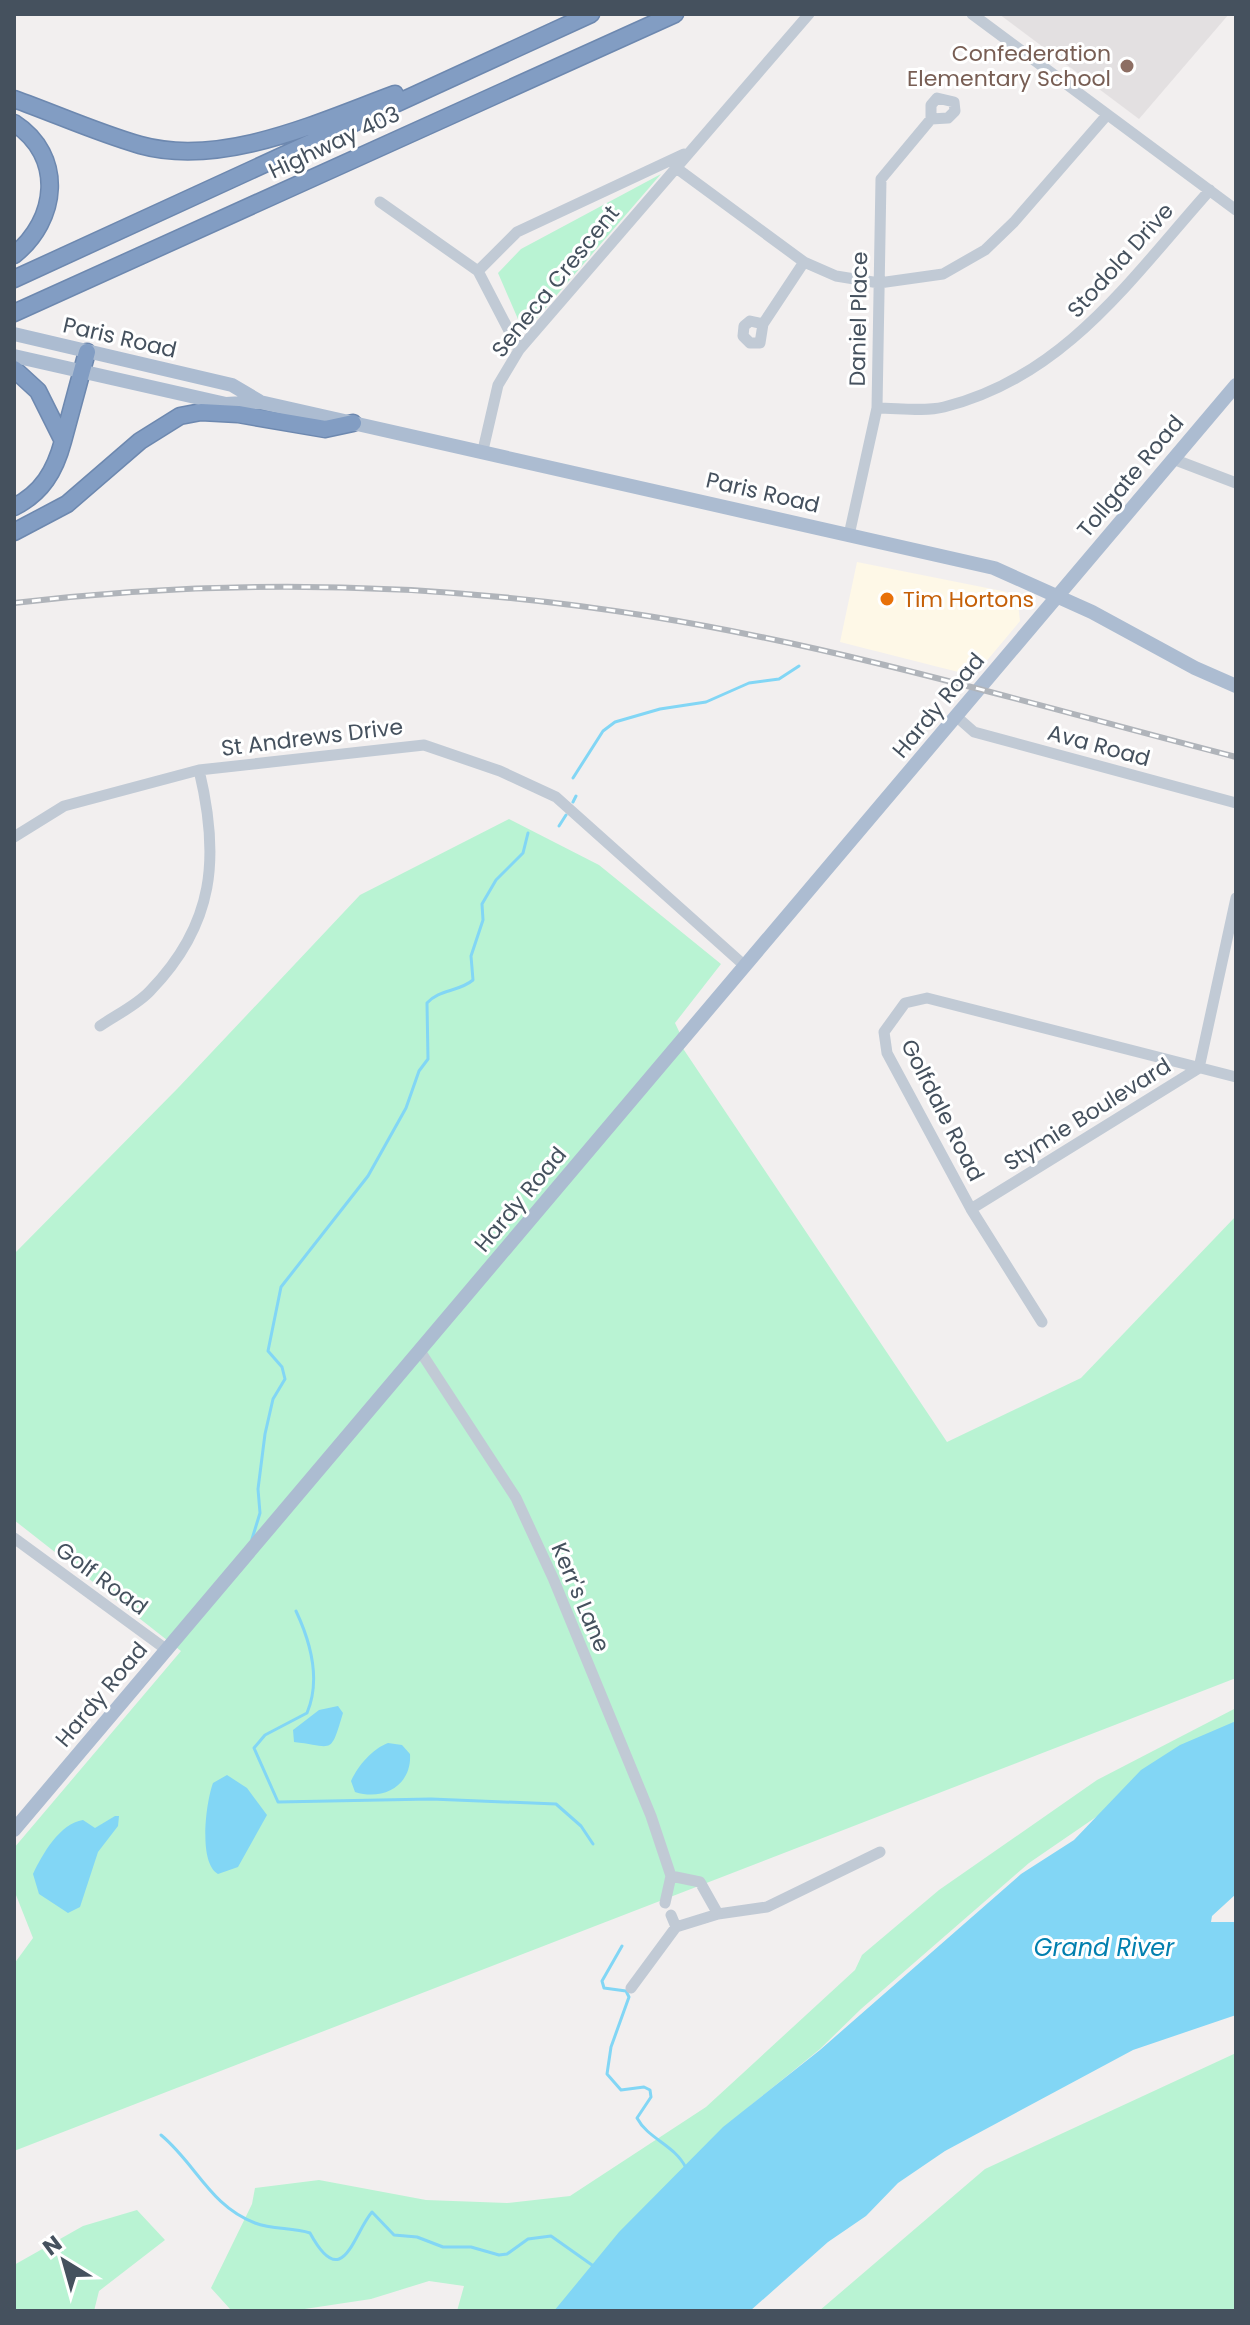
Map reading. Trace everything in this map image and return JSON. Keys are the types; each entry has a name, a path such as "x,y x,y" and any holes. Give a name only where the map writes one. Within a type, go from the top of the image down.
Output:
{"highway":[{"name":"Highway 403","path":"14,279 591,14"},
{"name":"Highway 403","path":"22,309 675,14"},
{"path":"14,99 143,146 207,150 256,142 425,83 457,76"},
{"path":"14,123 38,146 51,183 42,222 14,255"},
{"path":"14,507 32,498 42,487 63,441 87,352"},
{"path":"14,369 38,391 63,441"},
{"path":"14,532 67,504 140,441 180,416 201,412 238,414 325,429 353,423"}],"main road":[{"name":"Paris Road","path":"14,334 232,385 260,402"},
{"name":"Paris Road","path":"14,356 226,404 260,402 483,450 994,568 1058,596 1236,686"},
{"name":"Tollgate Road","path":"1058,596 1236,385"},
{"name":"Hardy Road","path":"14,1830 1058,596"}],"street":[{"name":"Seneca Crescent","path":"483,450 498,385 519,350 809,14"},
{"path":"972,14 1236,210"},
{"path":"675,167 804,262 836,276 879,283 943,274 985,250 1014,222 1107,115"},
{"name":"Daniel Place","path":"849,535 877,408 881,179 931,119"},
{"name":"Seneca Crescent","path":"478,271 517,232 687,152"},
{"name":"Stodola Drive","path":"877,408 942,407 1002,385 1058,354 1105,313 1210,190"},
{"path":"380,202 478,271 519,350"},
{"path":"763,324 804,262"},
{"path":"1173,459 1236,483"},
{"name":"Ava Road","path":"957,717 974,732 1236,803"},
{"name":"St Andrews Drive","path":"14,837 64,806 199,770 424,745 500,771 556,797 745,966"},
{"path":"100,1026 150,991 197,927 213,861 209,812 199,770"},
{"name":"Stymie Boulevard","path":"971,1209 1199,1068 1236,898"},
{"name":"Golfdale Road","path":"1042,1322 971,1209 887,1053 884,1032 905,1003 927,998 1236,1077"},
{"name":"Kerr's Lane","path":"420,1351 516,1498 632,1763 671,1876"},
{"name":"Golf Road","path":"14,1538 167,1650"},
{"path":"631,1988 674,1921 767,1907 880,1852"},
{"path":"665,1903 671,1876 700,1882 718,1914"}],"shaded area":[{"name":"Confederation Elementary School","path":"999,14 1229,14 1139,119"},
{"path":"857,562 1007,592 1018,603 1020,621 974,676 840,642"}],"green space":[{"path":"661,174 524,333 498,273 521,249"},
{"path":"509,819 599,865 721,964 675,1023 685,1044 682,1047 947,1442 1081,1378 1236,1216 1236,1678 14,2151 14,1964 33,1938 14,1890 14,1848 181,1651 14,1520 14,1254 178,1088 360,895"},
{"path":"1236,1708 1236,1721 1029,1863 861,2009 820,2049 750,2106 592,2267 560,2311 457,2311 464,2286 429,2281 371,2299 298,2310 230,2309 211,2288 252,2204 255,2188 319,2180 426,2200 507,2203 570,2196 706,2107 855,1970 862,1955 939,1890 1097,1780"},
{"path":"1236,2053 1236,2311 819,2311 985,2169"},
{"path":"137,2210 165,2240 99,2291 94,2311 14,2311 14,2265 83,2226"}],"water":[{"path":"338,1706 343,1713 332,1743 323,1746 294,1742 293,1730 319,1710"},
{"name":"Grand River","path":"1236,1721 1236,1894 1212,1916 1211,1922 1236,1922 1236,2015 1133,2050 945,2151 898,2183 866,2216 828,2242 750,2311 554,2311 619,2232 723,2127 820,2050 1021,1874 1074,1840 1141,1770 1180,1745"},
{"path":"388,1743 402,1745 410,1754 406,1775 394,1788 385,1792 355,1792 351,1781 357,1770 371,1754"},
{"path":"227,1775 247,1788 267,1815 238,1867 218,1874 208,1858 206,1817 213,1783"},
{"path":"119,1816 118,1826 98,1852 80,1907 68,1913 39,1894 33,1874 59,1833 75,1822 83,1820 95,1828"}],"waterway":[{"path":"573,778 603,731 615,722 660,709 706,702 749,683 779,679 799,666"},
{"path":"573,802 576,796"},
{"path":"559,826 566,815"},
{"path":"252,1539 260,1513 258,1489 265,1434 273,1399 285,1379 282,1367 268,1351 281,1287 368,1176 406,1108 419,1071 428,1059 427,1003 437,995 473,980 471,956 483,920 482,904 496,880 523,853 528,833"},
{"path":"296,1611 312,1662 311,1700 307,1713 265,1735 254,1748 278,1802 431,1799 556,1804 581,1826 593,1844"},
{"path":"622,1946 602,1981 604,1988 626,1991 629,1997 611,2047 607,2074 621,2090 644,2087 650,2090 651,2097 637,2118 675,2153 686,2168"},
{"path":"161,2135 215,2195 239,2216 262,2225 310,2233 321,2251 331,2259 339,2259 346,2254 372,2212 394,2235 417,2237 443,2247 471,2247 499,2255 507,2254 528,2239 551,2236 592,2265"}],"railway":[{"path":"14,603 172,590 331,587 411,590 569,605 648,616 796,644 1236,757"}],"place":[{"name":"Confederation Elementary School","path":"1127,66"},
{"name":"Tim Hortons","path":"887,599"}]}
